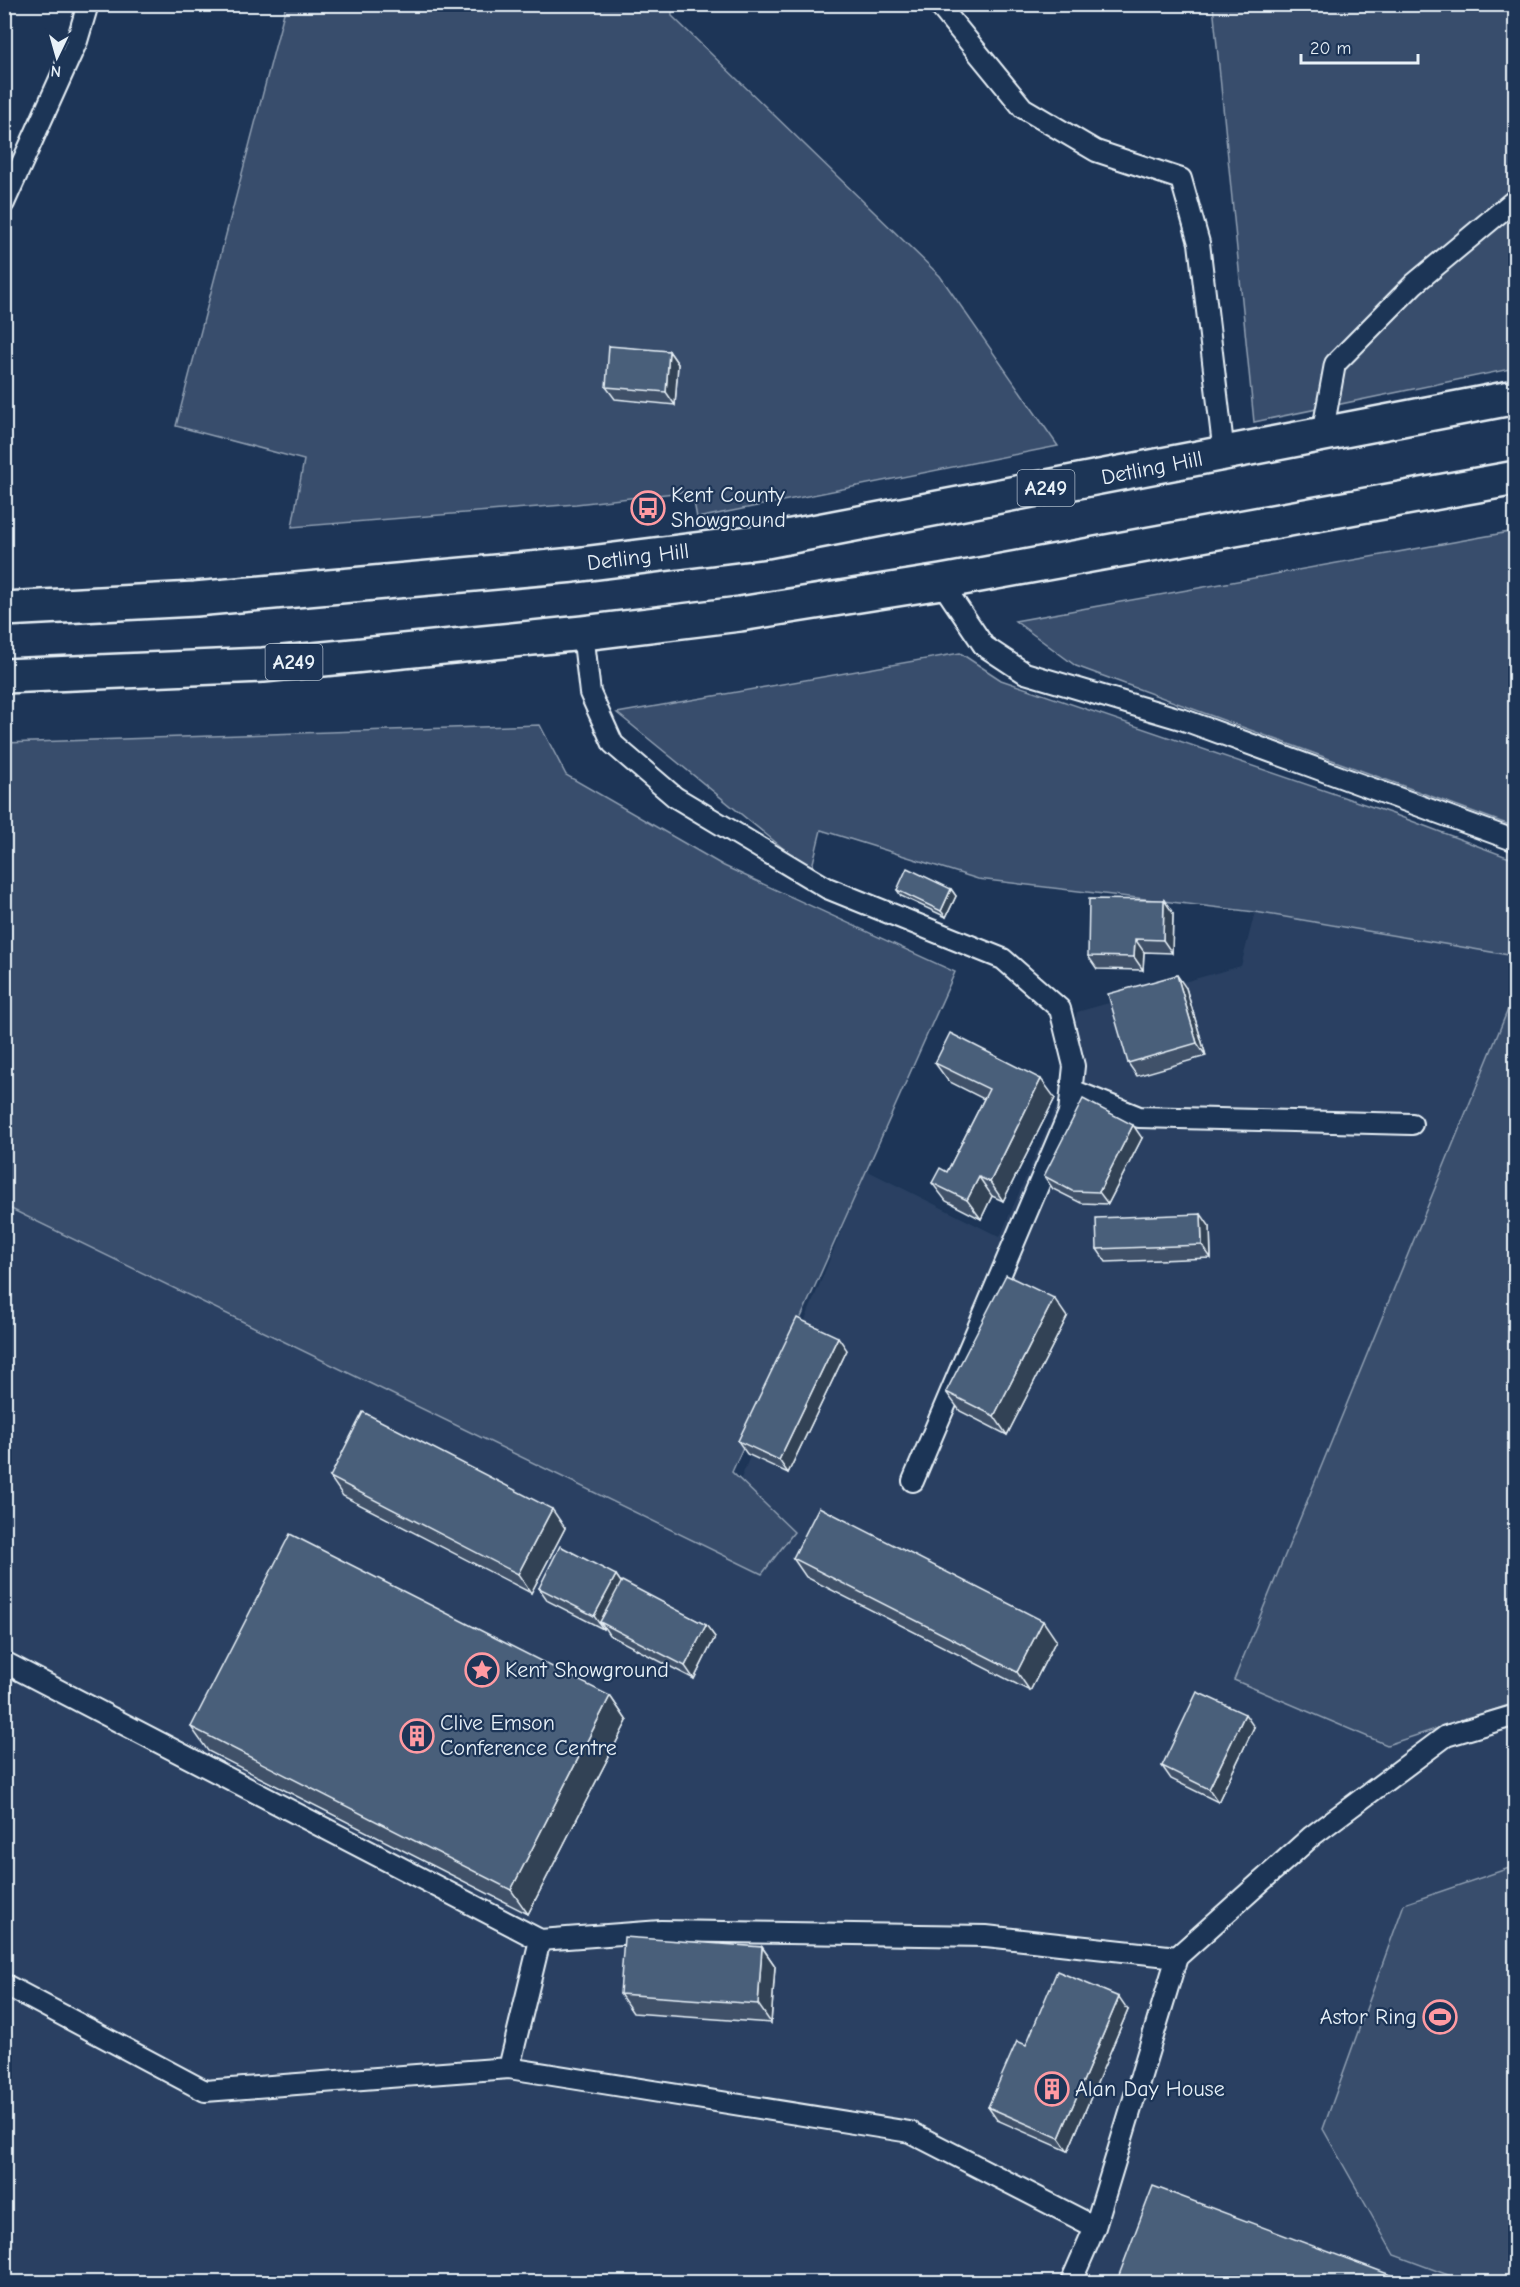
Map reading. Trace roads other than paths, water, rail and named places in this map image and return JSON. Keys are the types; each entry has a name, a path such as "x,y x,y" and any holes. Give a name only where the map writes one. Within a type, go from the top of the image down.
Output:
{"highway":[{"name":"Detling Hill","path":"4,609 195,599 574,565 766,541 1515,397"},
{"name":"A249","path":"4,676 263,665 583,633 740,614 941,582 1515,478"}],"lane":[{"path":"4,203 77,41 88,4"},
{"path":"938,4 1023,108 1096,151 1181,179 1200,243 1224,454"},
{"path":"1322,435 1335,364 1414,284 1515,199"},
{"path":"941,582 984,646 1026,673 1184,720 1515,841"},
{"path":"583,633 590,693 612,744 675,797 827,888 1003,959 1060,1009 1074,1066 1069,1113 913,1481"},
{"path":"1072,1090 1139,1117 1412,1124"},
{"path":"4,1662 540,1940 662,1931 986,1936 1177,1958"},
{"path":"1071,2283 1095,2227 1177,1958 1312,1836 1446,1736 1515,1715"},
{"path":"509,2068 540,1940"},
{"path":"4,1984 205,2091 509,2068 910,2132 1095,2227"}],"place":[{"name":"Kent County Showground","path":"648,508"},
{"name":"Kent Showground","path":"482,1670"},
{"name":"Clive Emson Conference Centre","path":"417,1736"},
{"name":"Astor Ring","path":"1440,2017"},
{"name":"Alan Day House","path":"1052,2089"}]}
